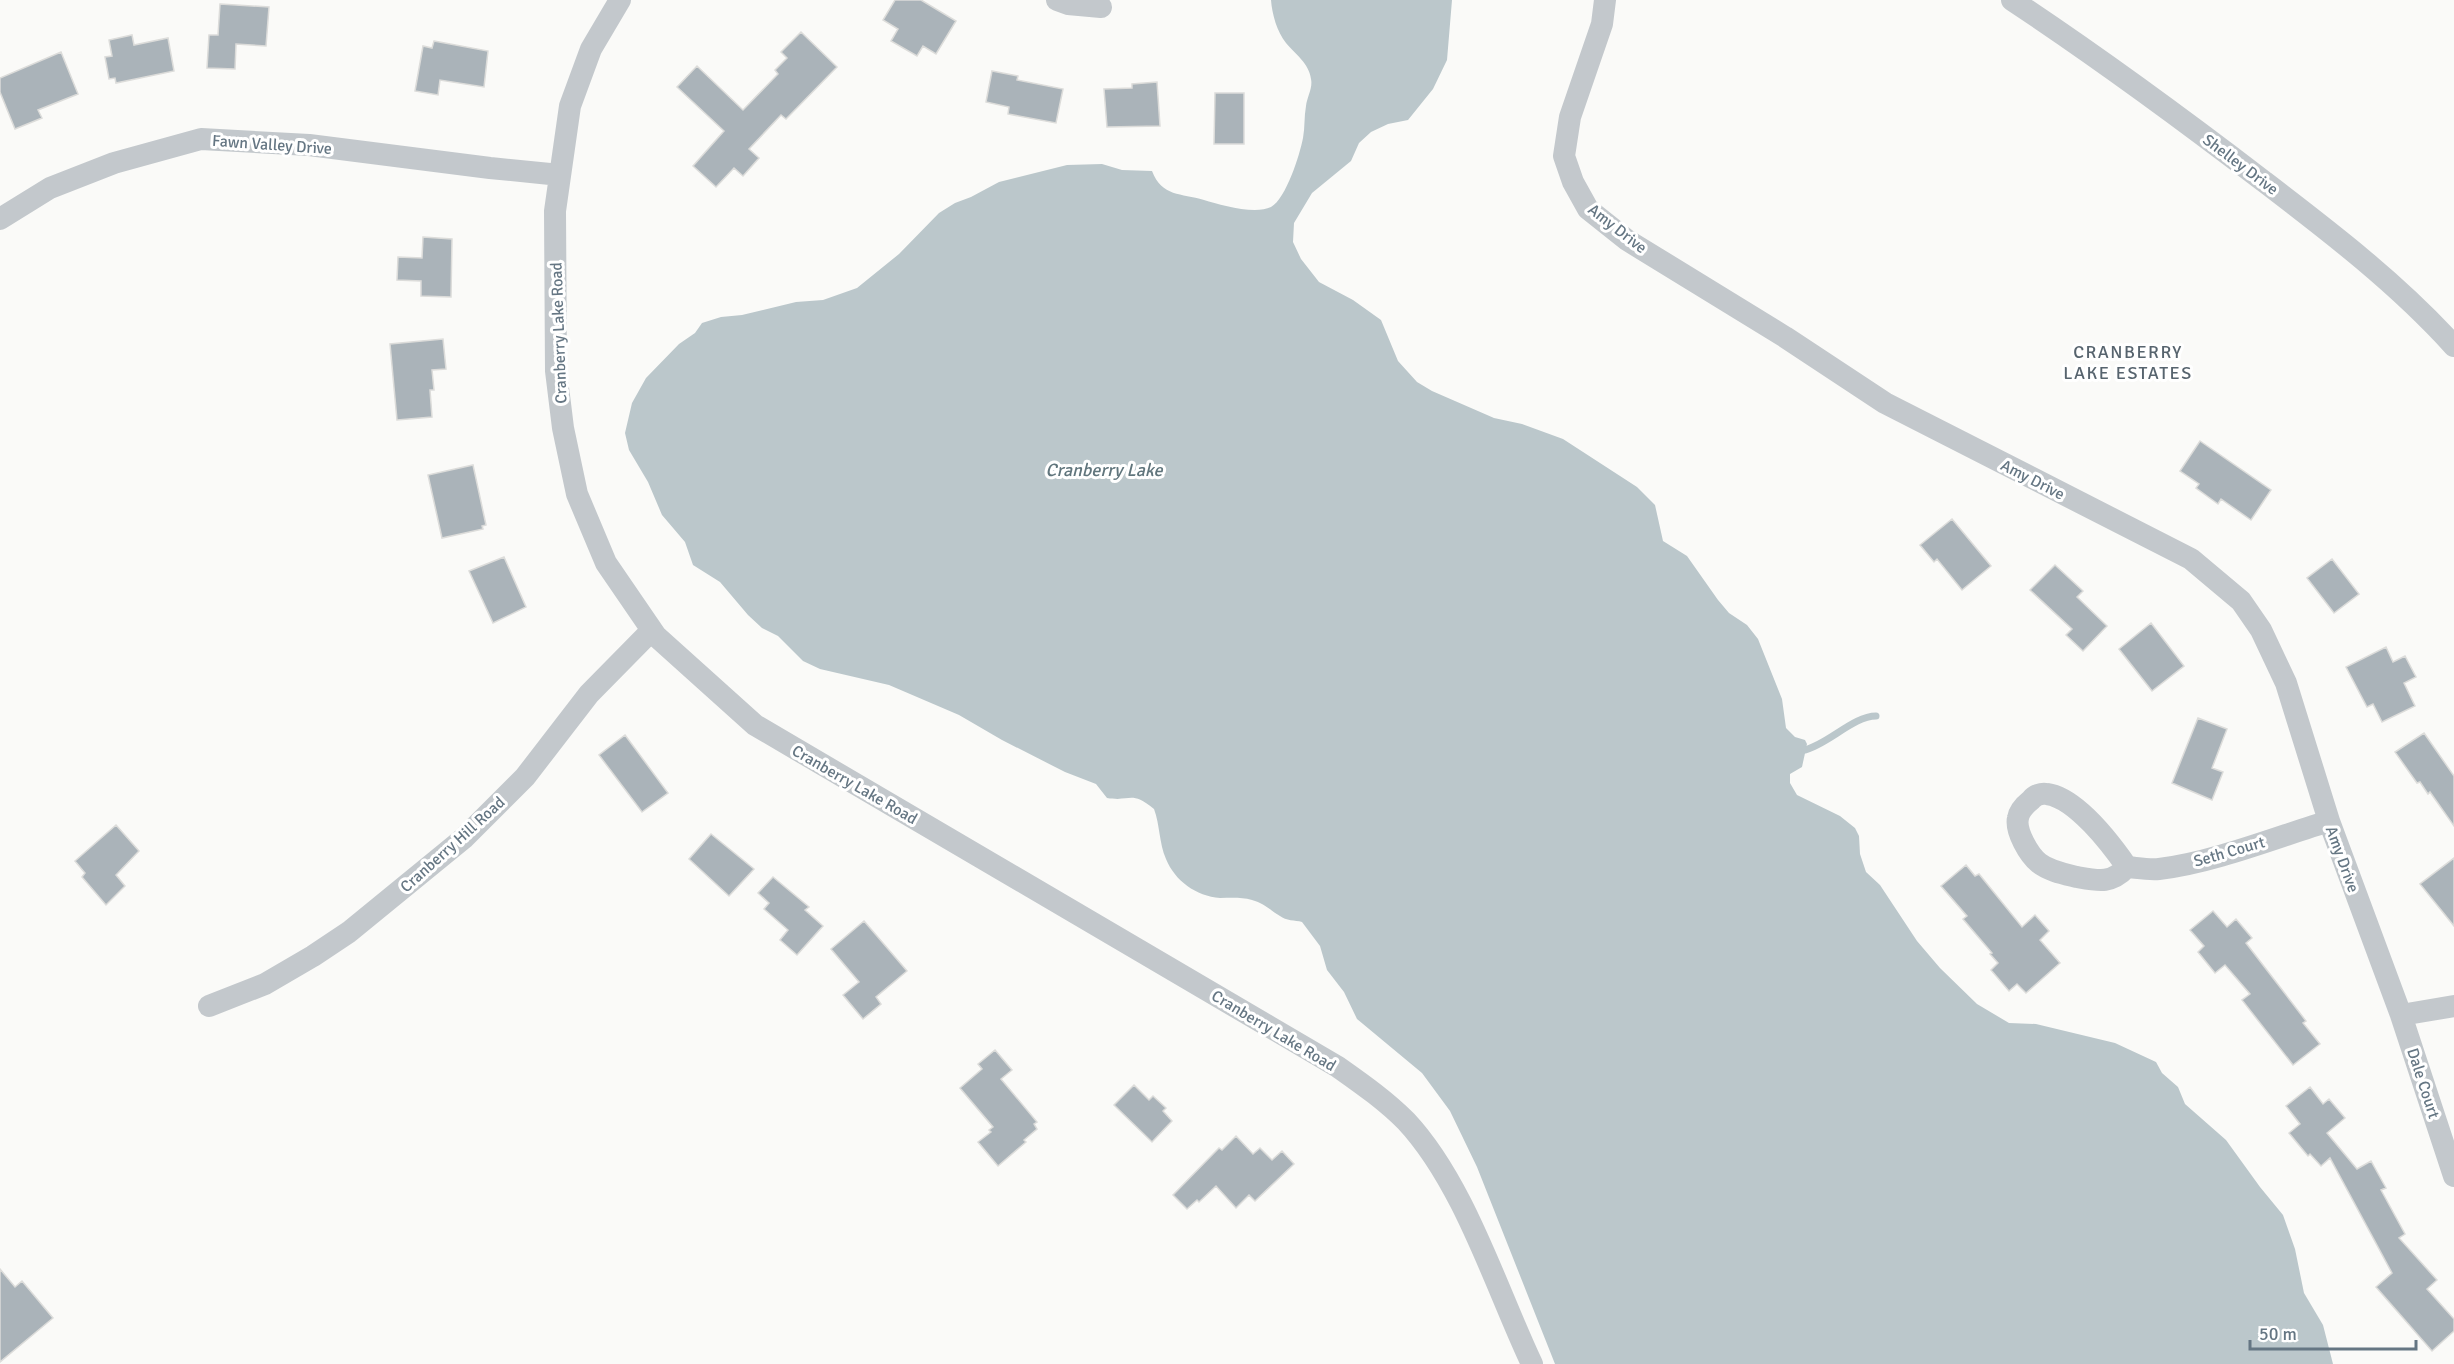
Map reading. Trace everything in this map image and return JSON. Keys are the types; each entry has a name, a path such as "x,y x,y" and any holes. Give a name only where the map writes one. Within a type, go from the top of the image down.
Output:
{"street":[{"name":"Cranberry Lake Road","path":"620,0 591,49 570,106 555,211 556,371 563,428 577,494 606,563 652,630 755,725 1338,1067 1377,1095 1406,1122 1432,1154 1484,1253 1532,1364"},
{"path":"1057,0 1068,4 1101,7"},
{"name":"Amy Drive","path":"1605,0 1602,24 1570,117 1564,156 1573,182 1588,209 1627,240 1785,337 1885,403 2192,559 2241,601 2261,630 2286,683 2329,821 2401,1015"},
{"name":"Shelley Drive","path":"2012,0 2073,40 2181,118 2346,244 2423,312 2454,346"},
{"name":"Fawn Valley Drive","path":"0,219 50,188 114,163 201,139 309,145 490,168 560,174"},
{"name":"Cranberry Hill Road","path":"209,1006 265,984 313,956 349,932 464,838 525,777 589,694 652,630"},
{"path":"2048,794 2062,800 2082,813 2127,867 2116,878 2104,880 2059,873 2039,863 2028,850 2018,828 2018,818 2025,805 2035,795 2048,794"},
{"name":"Seth Court","path":"2127,867 2157,869 2181,865 2329,821"},
{"path":"2401,1015 2454,1005"},
{"name":"Dale Court","path":"2401,1015 2450,1154 2454,1176"}],"water":[{"name":"Cranberry Lake","path":"1271,0 1452,0 1447,60 1433,89 1408,120 1388,124 1371,132 1359,143 1351,161 1312,193 1294,223 1293,242 1301,259 1319,282 1353,300 1381,320 1398,361 1417,382 1494,418 1522,424 1563,439 1637,487 1655,505 1663,541 1687,556 1729,613 1747,625 1758,639 1782,699 1786,728 1795,737 1805,740 1807,744 1802,767 1790,774 1790,783 1797,795 1840,816 1855,828 1859,836 1860,854 1866,872 1880,885 1917,941 1940,968 1977,1004 2009,1023 2036,1024 2115,1043 2156,1062 2162,1073 2178,1087 2185,1104 2226,1140 2283,1215 2295,1249 2304,1293 2323,1325 2333,1364 1555,1364 1477,1167 1450,1111 1422,1073 1357,1019 1344,992 1327,970 1320,946 1302,922 1282,918 1256,901 1244,898 1211,897 1195,891 1187,886 1170,867 1162,847 1154,809 1146,803 1135,798 1107,798 1096,784 1065,772 959,715 889,685 820,669 803,661 778,636 762,628 748,615 720,582 693,565 685,542 662,515 648,482 629,450 625,433 632,403 646,378 679,344 695,333 702,323 721,317 742,315 796,302 823,300 857,288 899,254 939,213 955,203 999,182 1067,165 1102,164 1122,170 1152,171 1161,186 1173,193 1237,208 1256,210 1271,207 1282,195 1296,165 1303,138 1305,110 1311,82 1305,63 1280,34"}],"building":[{"path":"895,0 921,0 956,21 936,54 923,46 917,56 891,41 898,29 883,20"},
{"path":"220,4 269,7 266,46 236,44 235,69 207,68 209,35 218,35"},
{"path":"801,32 837,67 786,119 781,115 749,149 759,158 743,176 734,168 716,187 693,166 724,131 677,87 697,66 743,110 778,74 775,70 787,58 781,52"},
{"path":"132,35 134,45 168,38 174,71 116,83 115,78 109,79 105,57 112,56 109,40"},
{"path":"434,41 488,51 484,87 440,80 438,95 415,91 423,46 432,48"},
{"path":"61,52 78,94 38,110 42,118 15,129 0,92 0,78"},
{"path":"992,71 1018,76 1017,80 1063,89 1056,123 1008,114 1009,107 986,102"},
{"path":"1157,82 1160,126 1107,127 1104,89 1132,88 1132,84"},
{"path":"1215,93 1244,93 1244,144 1214,144"},
{"path":"423,237 452,239 451,297 421,296 421,281 397,280 398,257 422,258"},
{"path":"443,339 446,369 432,370 434,390 430,390 432,417 397,420 390,344"},
{"path":"2200,441 2271,490 2251,520 2221,499 2218,504 2196,488 2199,484 2180,471"},
{"path":"473,465 486,525 482,526 483,529 442,538 428,475"},
{"path":"1952,519 1991,566 1962,590 1937,559 1934,562 1920,545"},
{"path":"504,557 526,607 493,623 469,571"},
{"path":"2332,559 2359,594 2334,613 2307,578"},
{"path":"2055,565 2083,591 2077,597 2107,626 2083,651 2066,635 2072,629 2030,590"},
{"path":"2151,623 2184,666 2152,691 2119,649"},
{"path":"2386,647 2393,662 2405,656 2416,677 2404,683 2415,706 2382,722 2373,704 2367,707 2346,667"},
{"path":"2198,718 2227,729 2212,768 2223,772 2212,800 2172,783"},
{"path":"2424,733 2454,776 2454,826 2430,792 2428,794 2420,782 2417,783 2395,752"},
{"path":"625,735 668,793 642,812 599,755"},
{"path":"116,825 139,851 116,875 125,886 106,905 82,877 85,873 75,861"},
{"path":"711,834 754,869 729,896 689,859"},
{"path":"2454,858 2454,926 2420,884"},
{"path":"1966,865 1975,876 1979,874 2022,927 2035,915 2049,931 2040,940 2060,963 2026,993 2017,984 2009,991 1991,970 1998,963 1963,919 1967,916 1941,886"},
{"path":"773,877 809,907 805,910 823,926 797,955 780,940 788,930 764,909 769,903 758,893"},
{"path":"2213,911 2227,927 2236,919 2252,938 2246,943 2306,1021 2303,1023 2320,1044 2293,1065 2242,1000 2250,994 2225,965 2215,973 2198,952 2204,946 2190,930"},
{"path":"864,921 907,971 876,997 881,1004 863,1019 843,995 859,982 831,949"},
{"path":"995,1050 1012,1070 1001,1079 1037,1122 1034,1124 1037,1129 1024,1140 1026,1142 998,1166 978,1142 991,1132 989,1130 993,1127 960,1088 982,1069 978,1064"},
{"path":"1134,1085 1149,1100 1153,1096 1166,1108 1163,1111 1172,1121 1152,1142 1114,1105"},
{"path":"2310,1087 2323,1104 2329,1099 2345,1118 2327,1133 2357,1169 2371,1161 2386,1188 2381,1190 2405,1234 2399,1238 2437,1280 2427,1289 2454,1319 2454,1331 2432,1351 2376,1287 2392,1273 2330,1158 2321,1166 2310,1154 2308,1156 2289,1133 2300,1124 2286,1106"},
{"path":"1236,1136 1253,1154 1260,1148 1272,1160 1282,1151 1294,1164 1255,1201 1249,1195 1236,1208 1216,1186 1199,1202 1197,1200 1187,1209 1173,1195 1219,1148 1222,1150"},
{"path":"0,1269 15,1287 22,1281 53,1318 0,1362"}],"waterway":[{"path":"1805,750 1859,720 1876,716"}],"district":[{"name":"CRANBERRY LAKE ESTATES","path":"2128,362"}]}
